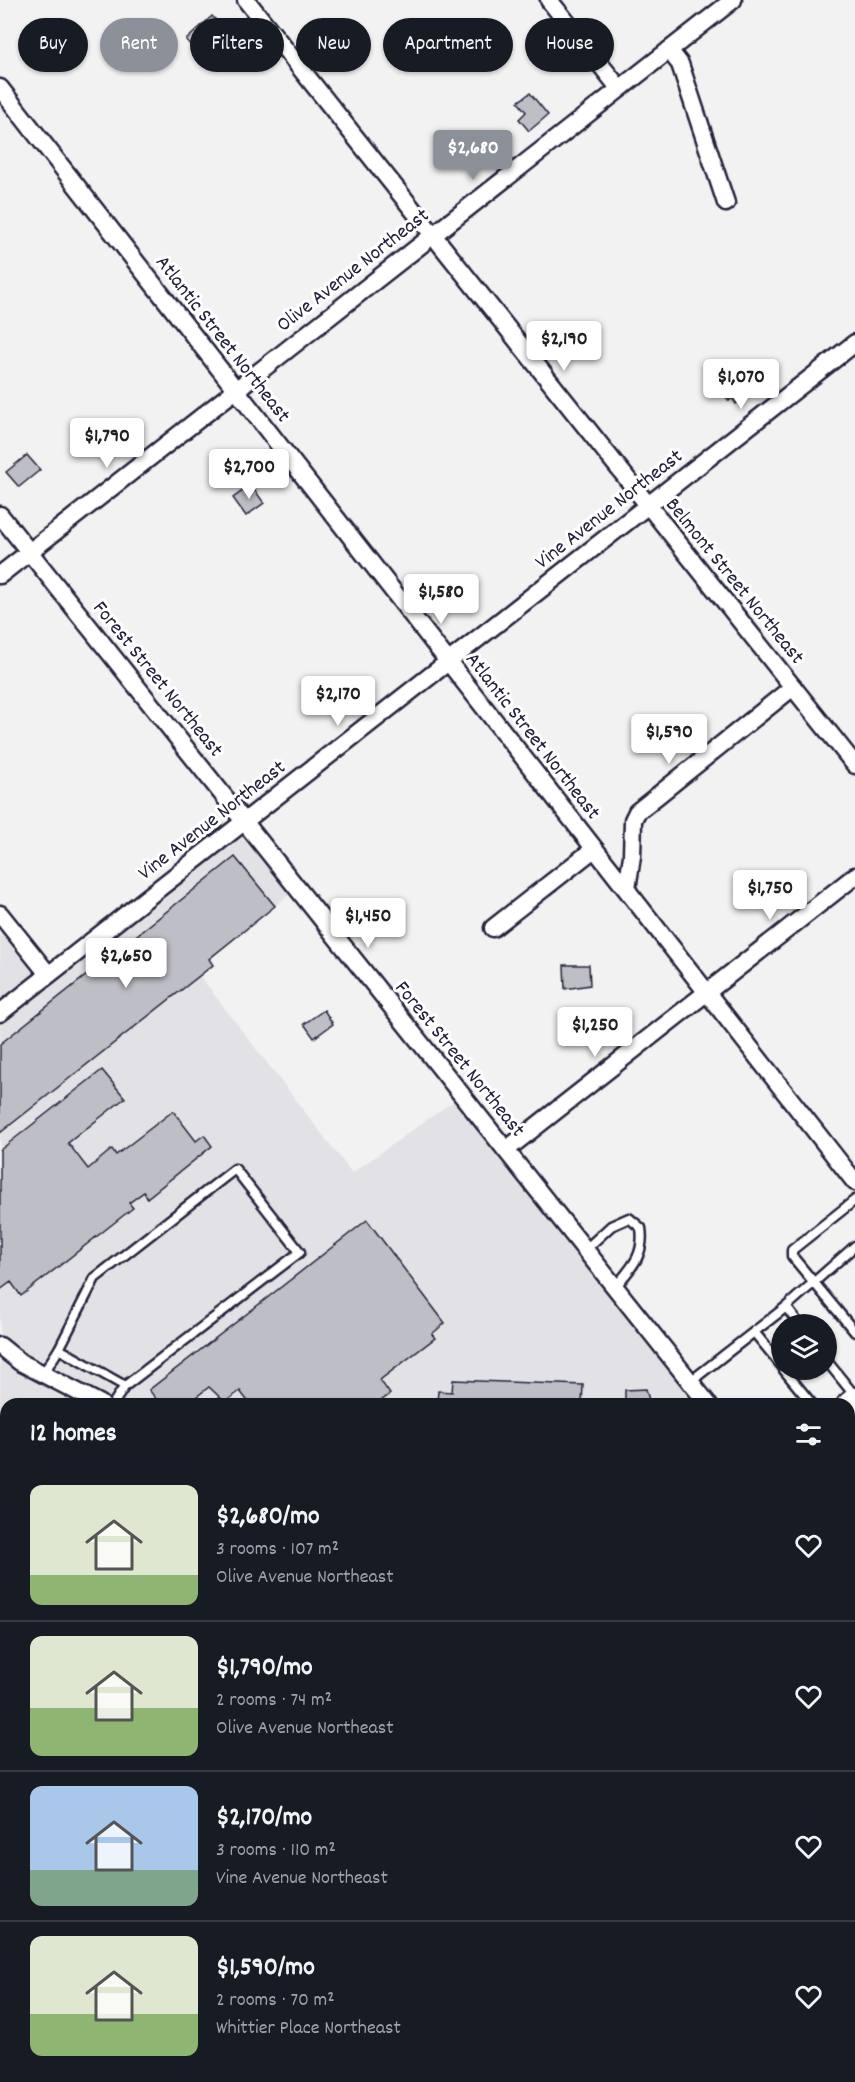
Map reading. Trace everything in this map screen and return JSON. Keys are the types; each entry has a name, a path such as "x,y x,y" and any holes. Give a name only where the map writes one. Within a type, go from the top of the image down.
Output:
{"street":[{"name":"Belmont Street Northeast","path":"246,0 855,765"},
{"path":"549,0 619,88"},
{"name":"Olive Avenue Northeast","path":"0,575 733,0"},
{"path":"669,50 680,64 726,203"},
{"name":"Atlantic Street Northeast","path":"0,88 855,1182"},
{"name":"Vine Avenue Northeast","path":"0,1013 855,343"},
{"name":"Forest Street Northeast","path":"0,514 704,1398"},
{"path":"627,889 632,856 633,820 637,812 793,687"},
{"path":"493,928 594,849"},
{"path":"506,1150 855,876"},
{"path":"0,914 48,974"},
{"path":"0,1346 20,1362 89,1398"}],"lane":[{"path":"43,1374 59,1349 95,1278 235,1169 300,1251 125,1386 116,1398"},
{"path":"855,1200 792,1250 795,1261 855,1332"},
{"path":"586,1249 620,1220 629,1218 641,1228 643,1243 638,1260 616,1286"},
{"path":"691,1381 786,1308 855,1246"},
{"path":"786,1308 791,1314"},
{"path":"754,1332 771,1353"},
{"path":"59,1349 125,1386"},
{"path":"837,1374 855,1398"},
{"path":"792,1380 807,1398"}],"shaded area":[{"path":"244,822 297,888 196,971 352,1173 462,1095 703,1398 0,1398 0,914 48,974"}],"building":[{"path":"530,93 548,115 529,131 519,119 526,112 518,102"},
{"path":"728,363 734,370 737,368 748,382 745,385 751,392 736,404 732,398 729,401 718,386 721,384 714,374"},
{"path":"27,455 40,470 19,487 6,472"},
{"path":"251,485 264,503 246,516 233,498"},
{"path":"235,857 275,906 209,959 213,965 0,1133 0,1044"},
{"path":"564,965 589,965 590,985 565,989"},
{"path":"324,1010 333,1024 314,1038 304,1024"},
{"path":"102,1070 125,1098 68,1143 88,1169 112,1149 116,1155 173,1111 196,1141 204,1135 212,1146 147,1198 144,1192 129,1203 133,1208 21,1296 11,1282 0,1290 0,1150"},
{"path":"367,1220 445,1323 432,1334 435,1338 380,1380 390,1394 385,1398 245,1398 240,1391 230,1398 221,1398 209,1387 195,1398 155,1398 149,1390"},
{"path":"453,1380 583,1385 582,1398 437,1398 438,1391 452,1392"},
{"path":"646,1389 648,1398 625,1398 625,1390"}]}
